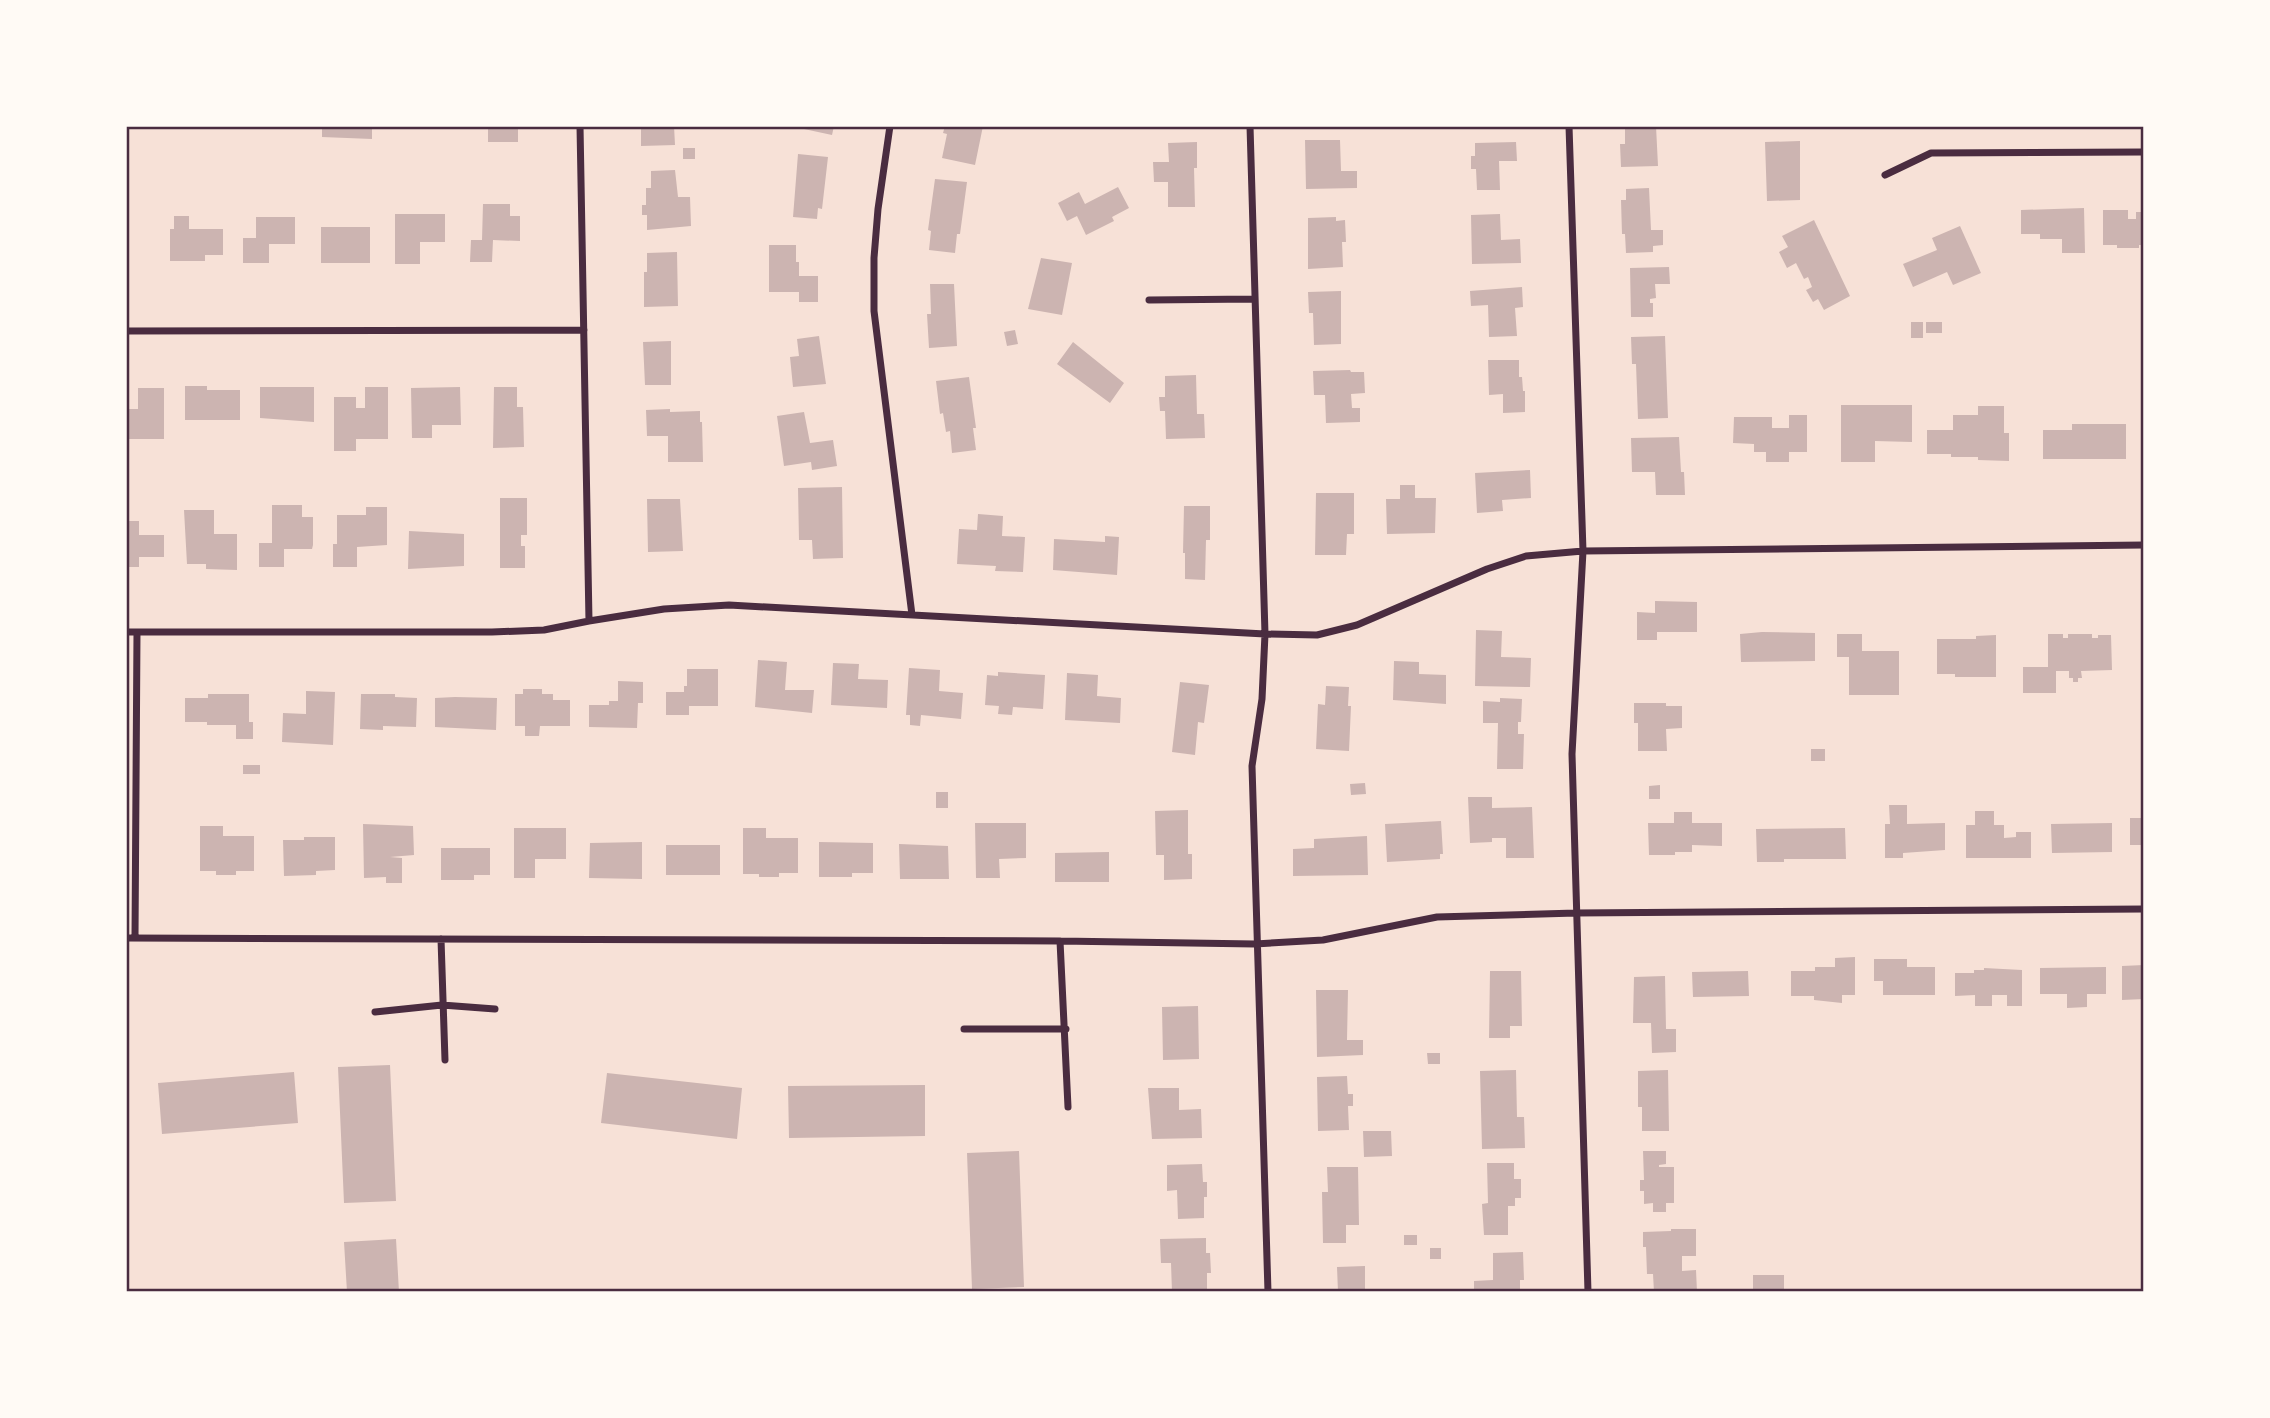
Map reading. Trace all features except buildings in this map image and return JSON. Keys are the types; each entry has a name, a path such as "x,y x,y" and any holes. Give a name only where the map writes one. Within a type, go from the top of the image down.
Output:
{"street":[{"path":"580,126 589,621"},
{"path":"890,126 878,209 874,311 912,615"},
{"path":"1250,126 1265,634 1262,699 1252,766 1255,944 1268,1292"},
{"path":"1569,126 1583,551 1572,754 1588,1292"},
{"path":"1885,175 1931,153 2144,152"},
{"path":"1149,300 1254,299"},
{"path":"126,331 584,330"},
{"path":"126,632 544,630 696,605 729,605 1317,635 1357,625 1487,569 1526,556 1583,551 2144,545"},
{"path":"135,938 137,632"},
{"path":"126,938 1255,944 1323,940 1437,917 1576,913 2144,909"},
{"path":"441,939 445,1060"},
{"path":"1060,941 1068,1107"},
{"path":"375,1012 442,1005 495,1009"},
{"path":"964,1029 1066,1029"}]}
